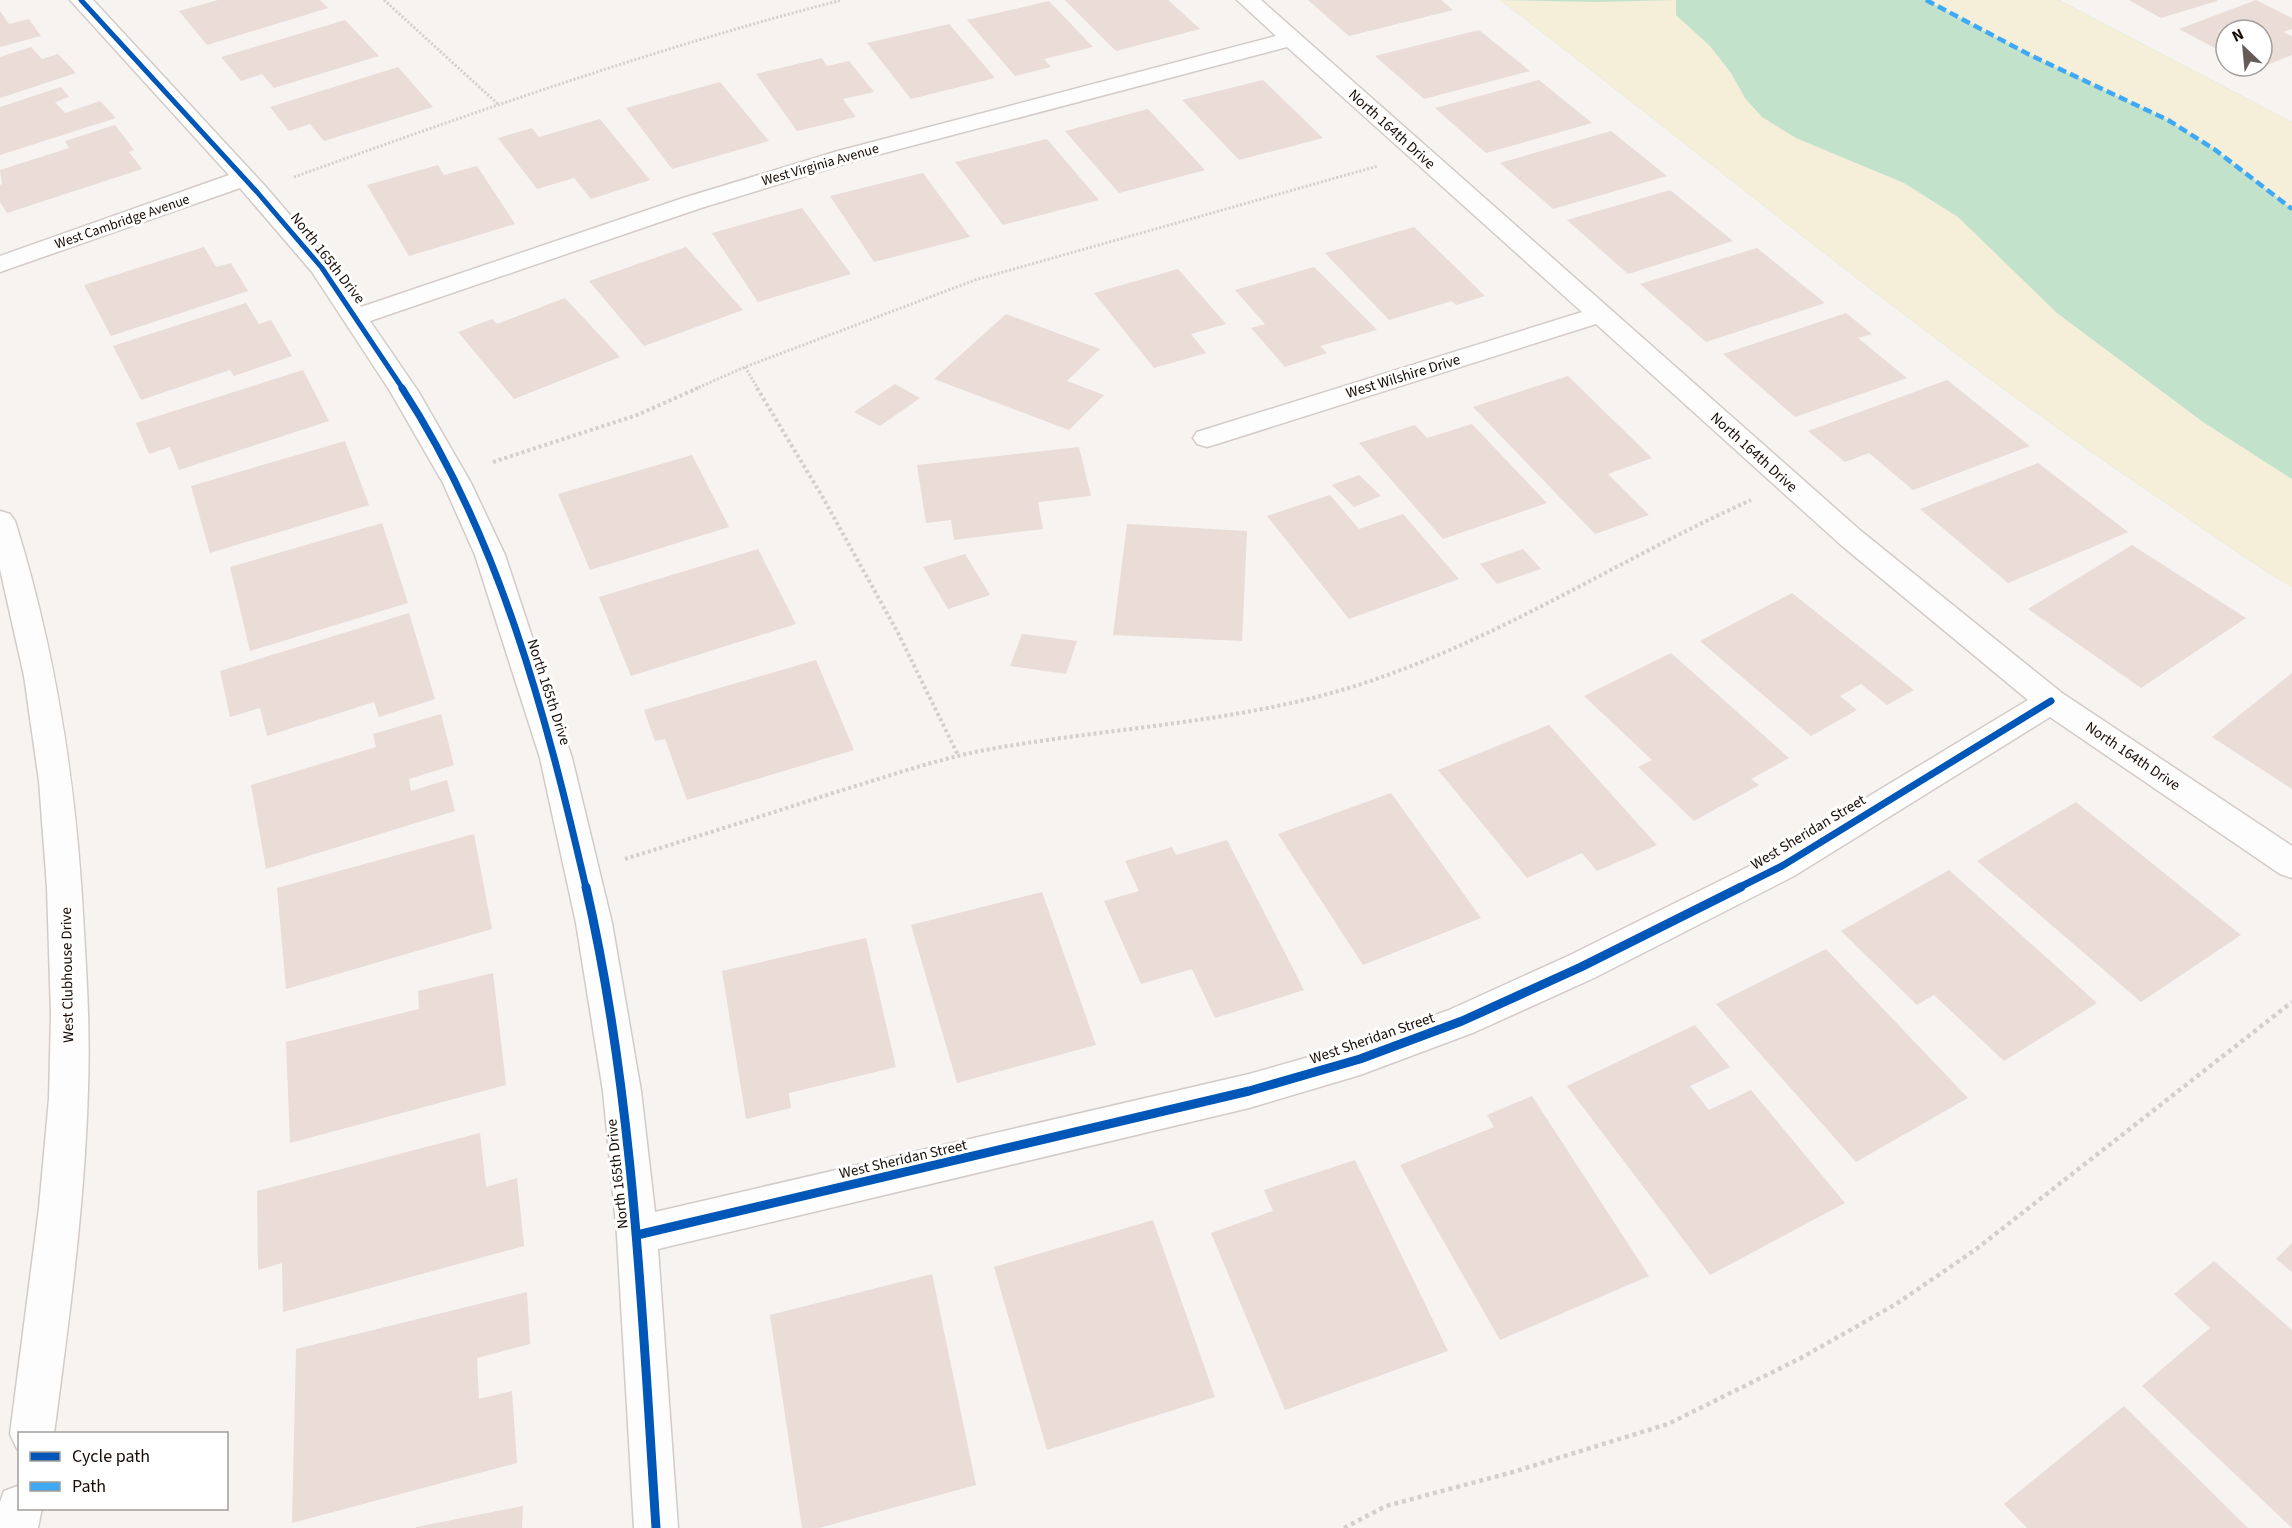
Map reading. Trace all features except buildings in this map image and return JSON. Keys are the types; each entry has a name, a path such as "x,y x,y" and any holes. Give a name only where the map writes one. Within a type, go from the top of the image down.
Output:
{"street":[{"name":"North 165th Drive","path":"81,0 250,185 322,268 357,317 404,391 452,475 490,555 556,758 594,923 622,1091 637,1235 656,1528"},
{"name":"North 164th Drive","path":"1248,0 1851,538 2052,700 2292,864"},
{"name":"West Virginia Avenue","path":"357,317 692,203 834,159 1292,39"},
{"name":"West Cambridge Avenue","path":"0,264 250,185"},
{"name":"West Wilshire Drive","path":"1208,438 1599,315"},
{"name":"West Clubhouse Drive","path":"0,521 35,645 53,750 64,852 69,1088 52,1293 32,1432"},
{"name":"West Sheridan Street","path":"637,1235 1249,1091 1360,1059 1452,1025 1581,967 1782,866 2052,700"},
{"path":"16,1528 20,1510"}],"path":[{"path":"384,0 498,104"},
{"path":"250,185 719,33 842,0"},
{"path":"452,475 637,415 745,367 975,280 1420,154"},
{"path":"745,367 833,516 898,633 958,755"},
{"path":"582,874 898,771 958,755 1258,710 1350,688 1437,655 1526,614 1668,539 1791,484"},
{"path":"1344,1528 1386,1506 1513,1472 1668,1424 1801,1359 1896,1304 1975,1251 2292,1002"}],"green space":[{"path":"1500,0 2059,0 2292,122 2292,587 2148,491 1982,373 1820,250"}],"sand":[{"path":"1500,0 1596,2 1676,0 1676,15 1710,46 1731,73 1745,98 1762,117 1796,138 1904,183 1958,217 2057,313 2203,422 2292,479 2292,587 2148,491 1982,373 1820,250"},
{"path":"1926,0 2059,0 2292,122 2292,209 2214,149 2168,120 2030,55"}],"marked path":[{"path":"1926,0 2030,55 2168,120 2214,149 2292,209"}],"cycle path":[{"path":"81,0 257,192 322,268 404,391 457,483 490,555 556,758 594,923 622,1091 637,1235 656,1528"},
{"path":"637,1235 1249,1091 1360,1059 1462,1021 1581,967 1782,866 2051,701"}]}
